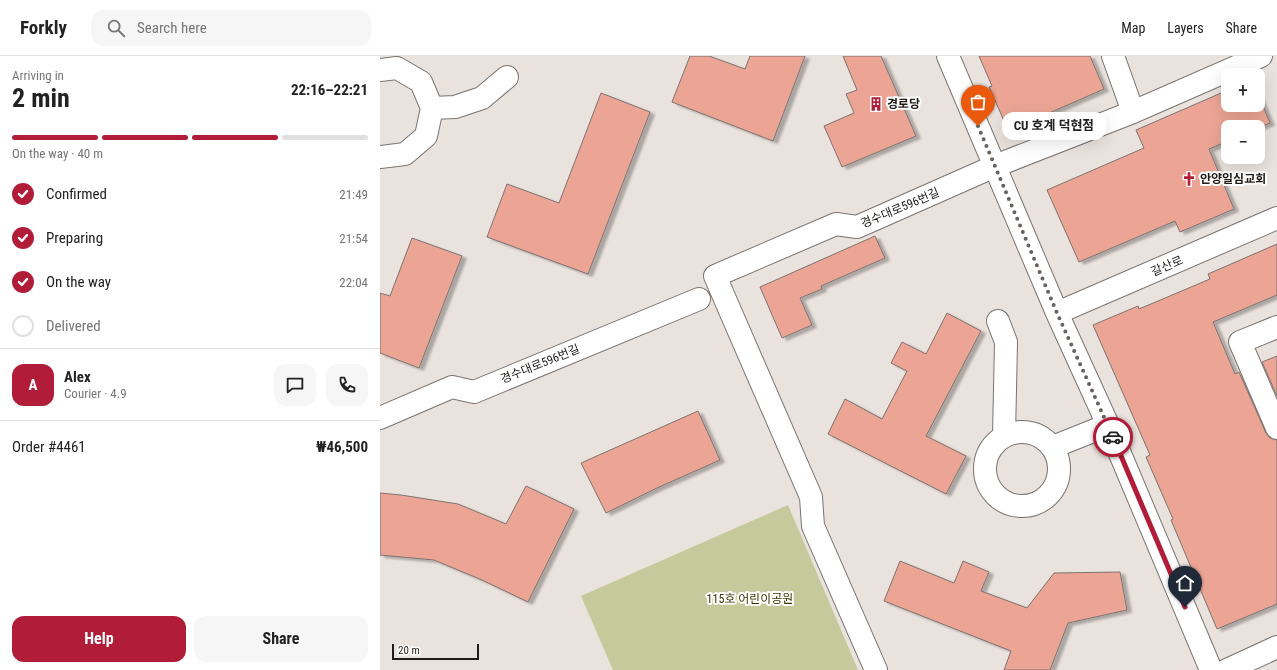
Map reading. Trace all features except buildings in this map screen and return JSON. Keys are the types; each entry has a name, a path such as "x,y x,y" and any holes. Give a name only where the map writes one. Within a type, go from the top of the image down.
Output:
{"street":[{"path":"948,56 1057,313 1108,425 1211,670"},
{"path":"1113,56 1133,112"},
{"name":"경수대로596번길","path":"876,670 813,526 811,497 715,276 836,224 857,227 995,166 1133,112 1261,56"},
{"path":"380,70 397,68 421,82 432,108 426,136 405,154 380,157"},
{"path":"432,108 455,107 482,98 507,77"},
{"name":"갈산로","path":"1057,313 1277,218"},
{"name":"경수대로596번길","path":"380,418 452,387 474,392 699,299"},
{"path":"998,321 1006,342 1004,436"},
{"path":"1277,327 1240,342 1277,428"},
{"path":"1053,447 1108,425"},
{"path":"1022,432 1039,435 1053,447 1060,464 1058,482 1048,496 1032,505 1014,505 998,498 988,483 985,465 991,448 1004,436 1022,432"},
{"path":"1227,670 1277,647"}],"green space":[{"name":"115호 어린이공원","path":"788,505 858,670 613,670 581,596"}],"way so far":[{"path":"978,126 1057,313 1113,437"}],"place":[{"name":"경로당","path":"876,104"},
{"name":"CU 호계 덕현점","path":"978,126"},
{"name":"안양일심교회","path":"1189,179"}],"route":[{"path":"1113,437 1185,607"}]}
